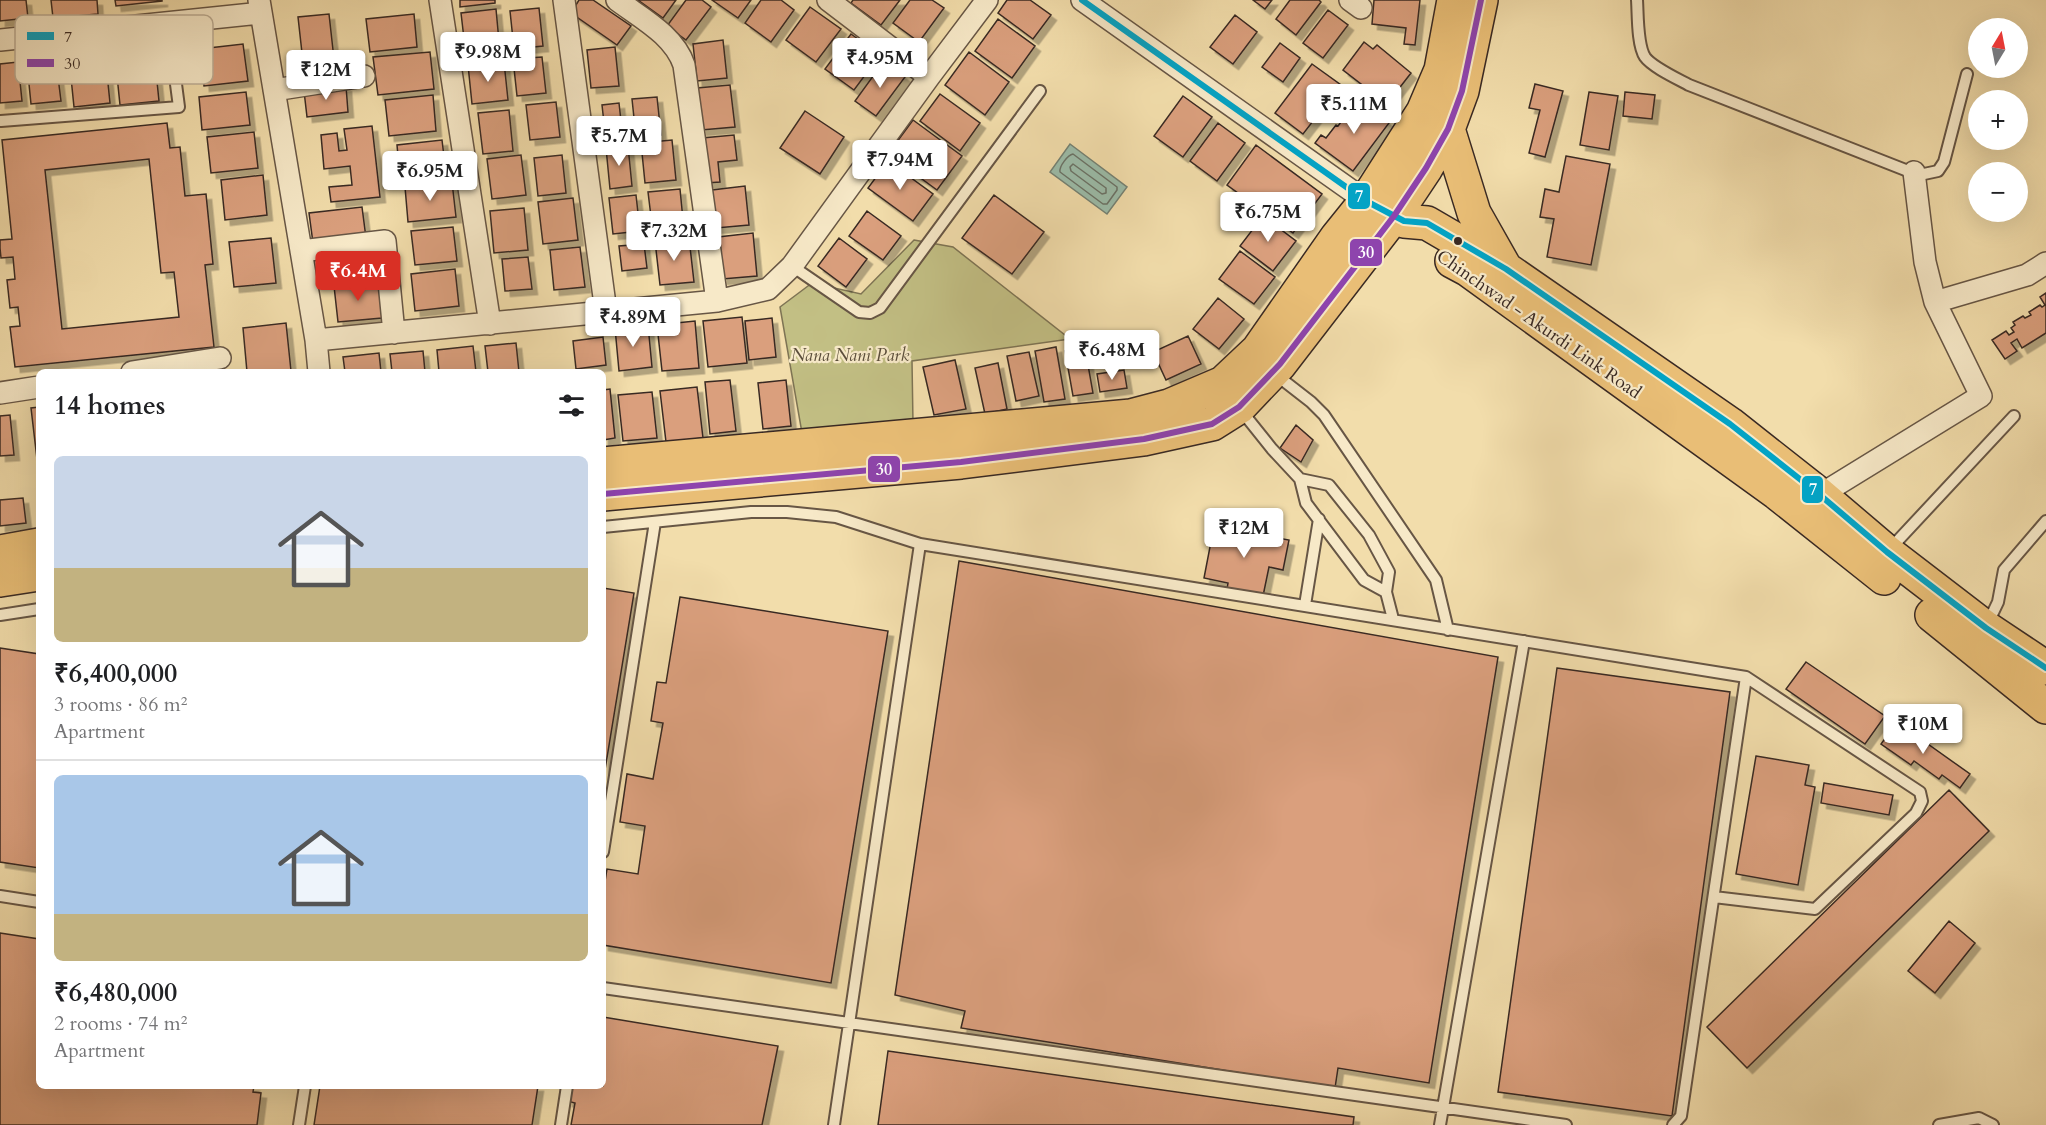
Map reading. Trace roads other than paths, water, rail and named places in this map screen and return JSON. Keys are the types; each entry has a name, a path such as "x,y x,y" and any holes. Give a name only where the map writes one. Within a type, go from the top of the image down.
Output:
{"main road":[{"path":"1388,212 1423,112 1441,70 1454,0"},
{"path":"606,494 961,462 1144,439 1212,424 1231,395 1264,363 1426,168 1448,129 1462,91 1481,0"},
{"path":"1448,129 1474,213 1506,269"},
{"name":"Chinchwad - Akurdi Link Road","path":"1388,212 1427,223 1506,269 1730,424 1820,495 1887,552 1986,628 2046,668"},
{"name":"Chinchwad - Akurdi Link Road","path":"1388,212 1413,238 1467,269 1777,494 2045,704"},
{"path":"606,464 1131,416 1169,406 1231,395"},
{"path":"0,552 36,546"},
{"path":"0,580 36,574"}],"street":[{"path":"440,0 490,324"},
{"path":"564,0 606,312"},
{"path":"617,0 672,42 681,55 717,301"},
{"path":"828,0 929,76"},
{"path":"316,340 717,301 768,289 792,266 929,76 987,0"},
{"path":"1082,0 1327,173 1388,212"},
{"path":"213,15 260,7 316,340 319,369"},
{"path":"0,40 15,38"},
{"path":"274,90 364,76"},
{"path":"1820,495 1981,396 1935,302 1925,262 1914,172"},
{"path":"301,251 385,241 394,333"},
{"path":"1935,302 2027,275 2046,263"},
{"path":"151,369 220,358"},
{"path":"0,393 36,387"}],"lane":[{"path":"1637,0 1641,46 1645,57 1661,69 1689,86 1914,172 1924,174 1938,171 1944,162 1967,74"},
{"path":"1,121 179,107 176,84"},
{"path":"792,266 859,312 870,313 880,308 1040,91"},
{"path":"1264,363 1324,415 1436,580 1448,630"},
{"path":"1231,395 1272,449 1300,479 1306,503 1364,580 1386,592"},
{"path":"1887,552 2014,416"},
{"path":"1300,479 1329,485 1369,535 1389,572 1386,592 1394,619"},
{"path":"606,527 751,512 787,512 836,517 920,544 1746,677 1920,792 1922,801 1916,813 1815,909 1714,897"},
{"path":"1305,605 1319,519"},
{"path":"1986,628 1998,602 2004,570 2046,521"},
{"path":"606,833 655,522"},
{"path":"834,1125 920,544"},
{"path":"0,615 36,609"},
{"path":"1440,1125 1524,641"},
{"path":"1673,1125 1681,1116 1746,677"},
{"path":"0,896 36,902"},
{"path":"606,988 1566,1125"},
{"path":"299,1125 305,1089"},
{"path":"561,1125 567,1089"},
{"path":"1939,1125 1979,1118 1993,1125"}],"water":[{"path":"1070,144 1127,187 1107,214 1050,172"}],"park label":[{"name":"Nana Nani Park","path":"850,355"}]}
